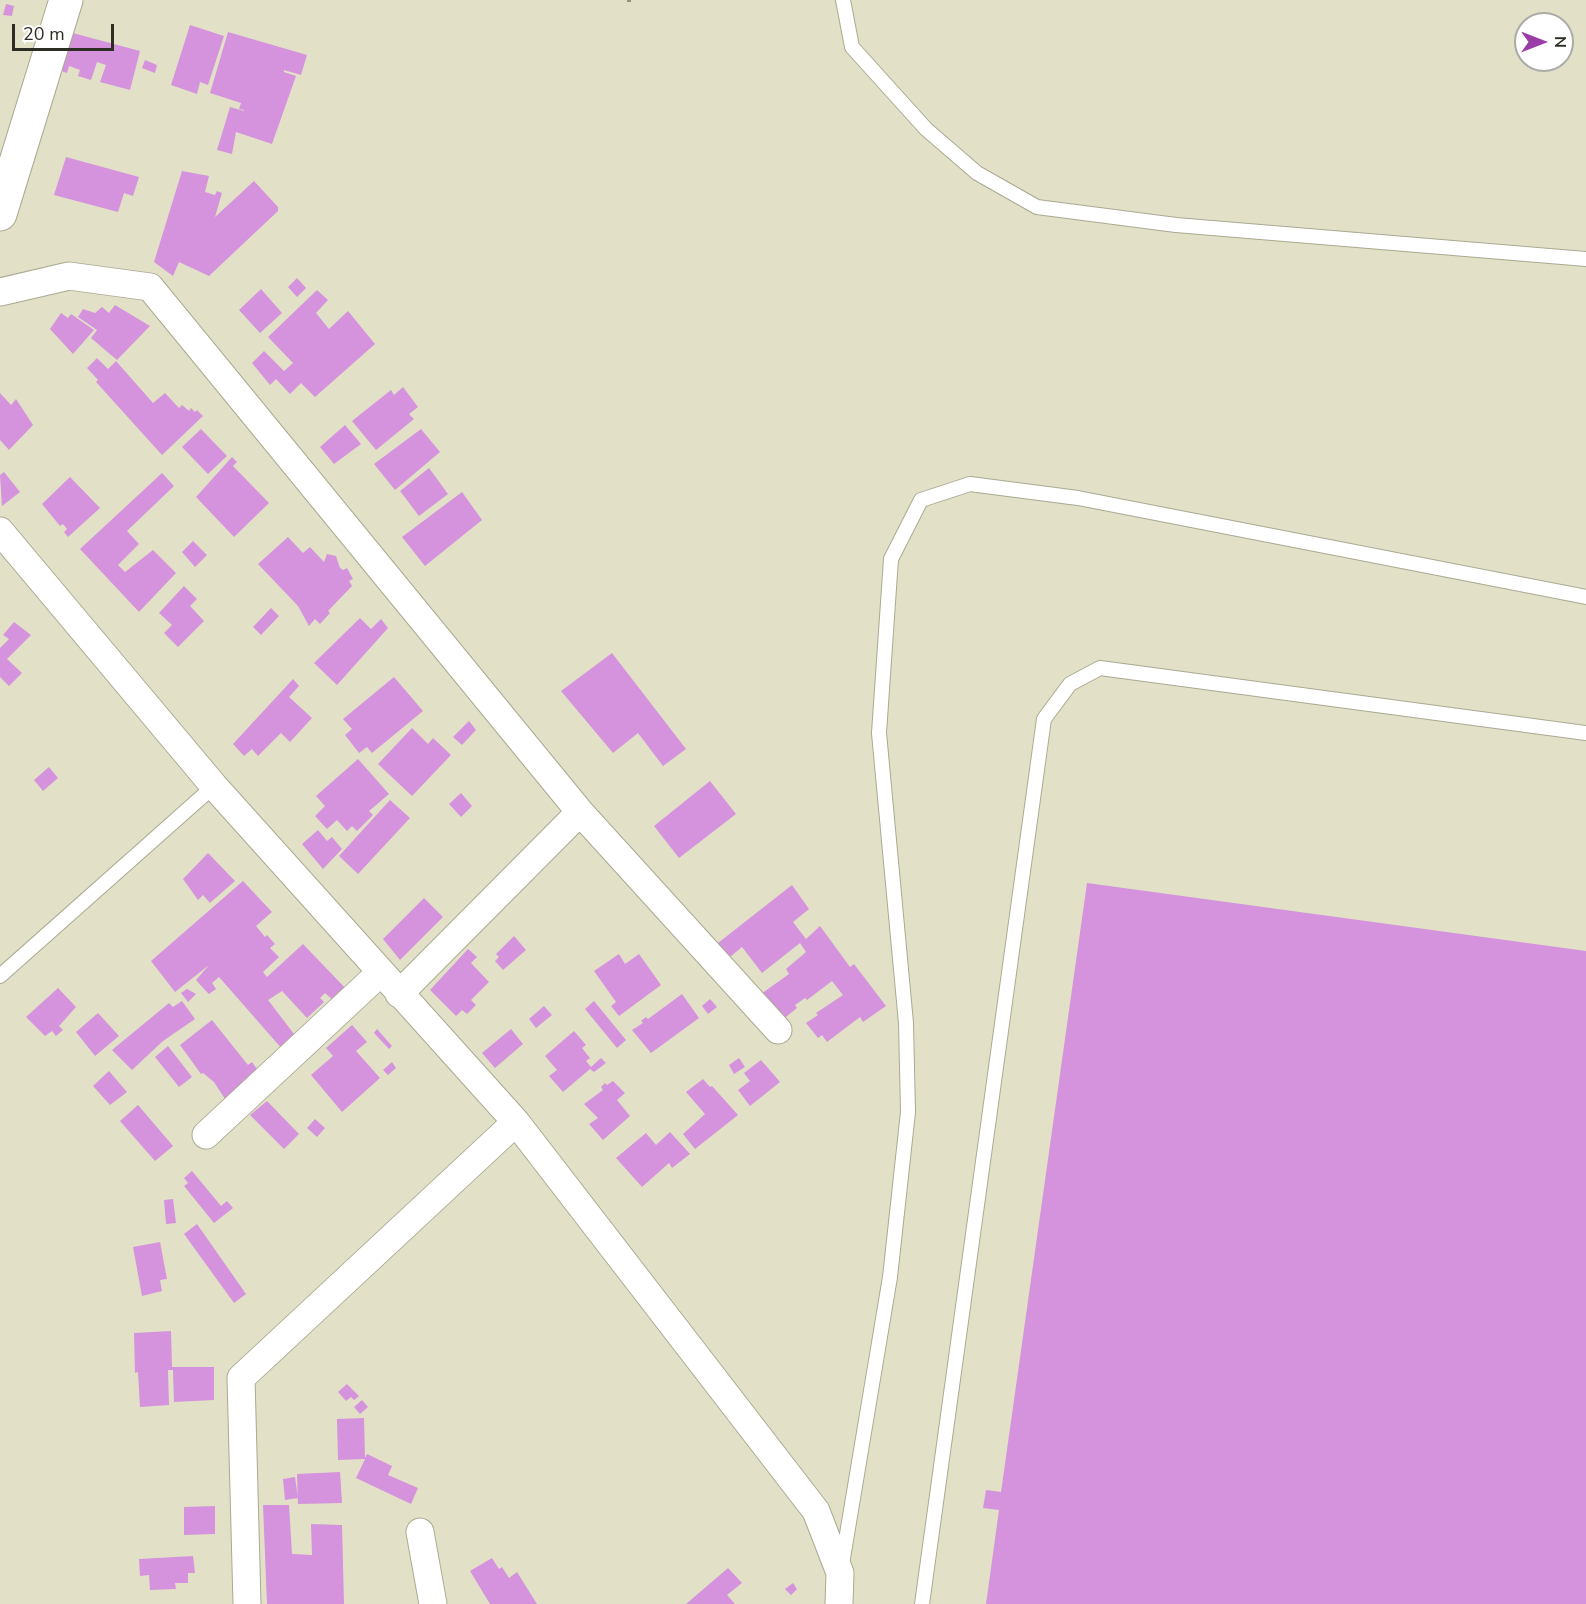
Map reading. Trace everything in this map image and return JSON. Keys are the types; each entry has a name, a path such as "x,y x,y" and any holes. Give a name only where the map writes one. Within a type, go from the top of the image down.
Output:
{"main road":[{"path":"0,214 7,167 66,0"}],"street":[{"path":"0,292 69,276 150,286 580,812 778,1030"},
{"path":"0,531 214,786 516,1122 816,1511 840,1573 839,1604"},
{"path":"399,994 580,812"},
{"path":"206,1134 380,973"},
{"path":"247,1604 241,1378 516,1122"},
{"path":"420,1532 434,1604"}],"lane":[{"path":"843,0 852,47 926,129 977,173 1037,207 1176,225 1586,259"},
{"path":"840,1573 890,1277 908,1112 906,1023 879,734 891,559 921,500 970,484 1078,498 1586,597"},
{"path":"922,1604 1044,719 1070,684 1100,668 1586,733"},
{"path":"0,976 214,786"}],"building":[{"path":"6,4 14,6 12,16 3,15"},
{"path":"190,25 224,36 208,85 200,82 197,94 171,85"},
{"path":"69,32 140,51 130,90 100,82 106,65 97,62 91,80 78,76 80,70 69,66 67,73 59,70"},
{"path":"228,32 307,55 301,75 284,70 296,76 272,144 236,132 232,154 217,150 230,107 244,111 244,110 239,109 241,103 210,93"},
{"path":"145,60 157,65 155,73 142,68"},
{"path":"66,157 139,177 133,196 124,193 118,212 54,195"},
{"path":"182,171 209,176 205,192 215,195 217,191 222,193 215,217 254,181 278,207 278,211 209,276 179,262 173,276 154,262"},
{"path":"297,278 306,288 297,297 288,287"},
{"path":"261,289 282,313 260,333 239,310"},
{"path":"317,290 328,300 316,313 329,329 348,311 375,344 315,397 301,383 290,394 276,379 270,385 252,363 264,351 284,371 293,363 268,337"},
{"path":"115,305 150,326 117,360 91,338 97,330 78,317 83,309 95,313 102,307 109,313"},
{"path":"61,313 68,318 71,314 94,330 73,354 50,329"},
{"path":"97,358 108,369 116,361 153,403 165,393 179,408 182,405 189,411 191,408 195,412 197,410 203,416 162,455 96,382 98,380 87,368"},
{"path":"403,387 418,407 409,414 414,419 376,450 352,421 391,390 394,395"},
{"path":"0,393 11,405 16,399 33,425 9,450 0,440"},
{"path":"345,425 361,444 334,464 320,447"},
{"path":"201,429 227,456 208,474 182,447"},
{"path":"421,429 440,452 395,490 374,464"},
{"path":"232,457 237,462 233,466 269,503 234,537 196,497"},
{"path":"429,468 448,494 419,516 400,491"},
{"path":"4,472 20,492 2,506 0,475"},
{"path":"162,473 174,486 127,531 139,544 118,565 125,572 153,550 176,573 139,612 80,549"},
{"path":"70,477 100,508 68,537 64,532 67,529 63,524 60,526 42,504"},
{"path":"462,492 482,520 425,566 402,537"},
{"path":"288,537 303,553 310,547 324,562 327,554 336,556 340,568 343,570 347,568 353,579 349,581 352,586 328,611 330,613 320,624 315,619 309,626 298,606 258,564"},
{"path":"193,541 207,555 195,567 182,552"},
{"path":"184,586 197,599 190,606 204,621 178,647 164,633 172,625 159,613"},
{"path":"271,608 279,616 261,635 253,627"},
{"path":"360,618 371,629 381,619 388,628 337,685 314,663"},
{"path":"14,622 31,635 7,659 22,673 9,686 0,677 0,648 9,639 3,635"},
{"path":"612,653 686,749 663,766 638,733 613,753 561,691"},
{"path":"394,677 423,711 372,753 367,747 359,753 345,735 352,729 343,719"},
{"path":"293,679 299,686 289,697 312,718 290,742 281,733 258,756 252,749 244,756 233,744"},
{"path":"469,721 476,730 462,745 453,737"},
{"path":"412,728 428,744 433,738 451,755 412,796 378,764"},
{"path":"358,759 389,794 369,811 373,815 357,831 352,826 347,831 337,820 327,829 315,816 325,806 316,796"},
{"path":"49,767 58,778 43,791 34,780"},
{"path":"710,781 736,814 679,858 654,826"},
{"path":"461,793 472,806 461,817 449,804"},
{"path":"390,800 410,818 358,874 339,856"},
{"path":"318,830 327,841 332,837 342,849 323,869 302,844"},
{"path":"208,853 235,881 210,903 203,895 198,900 183,879"},
{"path":"243,881 272,912 256,926 275,944 270,948 279,957 263,972 267,977 303,944 349,992 336,1003 325,993 320,998 324,1002 307,1018 282,991 268,1000 294,1034 284,1043 287,1046 283,1050 219,977 212,983 216,989 209,994 196,980 209,965 175,992 151,961"},
{"path":"1087,883 1586,951 1586,1604 986,1604 999,1510 983,1508 986,1490 1001,1492"},
{"path":"792,885 809,909 793,922 806,939 820,926 850,967 854,964 886,1006 863,1022 860,1017 827,1042 822,1035 818,1038 806,1023 818,1015 816,1013 843,995 832,981 807,1000 805,998 795,1005 797,1008 782,1020 761,994 789,974 786,969 806,952 800,943 762,973 742,947 730,957 718,943"},
{"path":"424,898 443,917 400,960 383,939"},
{"path":"514,936 526,950 503,970 495,961 499,957 496,954"},
{"path":"468,949 477,957 471,963 489,982 471,1000 476,1005 467,1014 462,1010 456,1016 430,990"},
{"path":"619,954 625,964 639,954 661,985 619,1016 611,1006 616,1002 594,971"},
{"path":"58,988 76,1007 59,1026 63,1030 56,1036 52,1031 45,1036 26,1017"},
{"path":"187,989 196,994 188,1002 181,993"},
{"path":"682,994 699,1018 651,1053 632,1030 643,1023 641,1021 646,1017 648,1019"},
{"path":"710,999 717,1007 708,1014 702,1006"},
{"path":"182,1001 195,1019 163,1041 132,1070 112,1050 169,1003 173,1007"},
{"path":"594,1001 626,1040 617,1048 585,1009"},
{"path":"544,1006 552,1015 536,1028 529,1019"},
{"path":"98,1013 119,1036 95,1056 76,1032"},
{"path":"212,1020 248,1065 252,1062 259,1072 227,1102 214,1082 203,1073 201,1074 180,1045"},
{"path":"352,1025 367,1042 356,1051 380,1078 342,1112 311,1075 333,1056 326,1048"},
{"path":"377,1029 392,1046 389,1049 374,1033"},
{"path":"511,1029 523,1044 495,1068 482,1053"},
{"path":"574,1031 586,1045 582,1048 590,1058 586,1061 591,1067 601,1058 606,1063 594,1072 590,1069 563,1092 549,1076 557,1070 545,1056"},
{"path":"168,1046 192,1077 179,1087 155,1057"},
{"path":"739,1058 745,1067 734,1074 729,1065"},
{"path":"761,1060 780,1082 750,1106 738,1090 750,1081 744,1073"},
{"path":"392,1062 396,1068 388,1075 383,1070"},
{"path":"109,1071 127,1092 110,1105 93,1086"},
{"path":"703,1079 738,1115 695,1149 683,1134 705,1114 686,1092"},
{"path":"613,1081 625,1093 617,1100 630,1116 603,1140 589,1124 598,1118 584,1104 603,1090 601,1087 605,1083 607,1085"},
{"path":"267,1101 299,1134 284,1149 250,1115"},
{"path":"138,1105 173,1146 155,1161 120,1121"},
{"path":"315,1119 325,1128 317,1137 307,1128"},
{"path":"670,1132 690,1154 672,1168 669,1163 642,1187 616,1158 646,1133 656,1145"},
{"path":"192,1171 221,1206 227,1201 233,1208 214,1223 184,1186 188,1183 184,1178"},
{"path":"173,1199 176,1223 166,1224 164,1200"},
{"path":"197,1224 246,1294 234,1303 184,1234"},
{"path":"160,1242 167,1279 160,1280 162,1291 142,1296 133,1247"},
{"path":"171,1331 172,1367 214,1367 214,1400 174,1402 173,1370 168,1370 169,1405 140,1407 138,1372 135,1373 134,1333"},
{"path":"347,1384 359,1396 354,1400 351,1397 346,1401 338,1392"},
{"path":"362,1400 368,1407 360,1414 354,1407"},
{"path":"364,1418 365,1458 367,1454 392,1466 388,1475 418,1488 411,1504 356,1478 365,1459 338,1460 337,1419"},
{"path":"340,1472 342,1503 298,1504 297,1474"},
{"path":"295,1477 298,1498 285,1500 283,1479"},
{"path":"263,1505 289,1505 292,1554 312,1555 311,1524 342,1525 344,1604 267,1604"},
{"path":"215,1506 215,1534 184,1535 184,1507"},
{"path":"193,1556 195,1573 188,1573 188,1583 175,1583 176,1589 150,1590 149,1575 140,1576 139,1559"},
{"path":"492,1558 509,1578 517,1572 537,1604 490,1604 470,1571"},
{"path":"728,1568 742,1583 727,1595 735,1604 686,1604"},
{"path":"793,1583 797,1589 791,1595 785,1589"}]}
